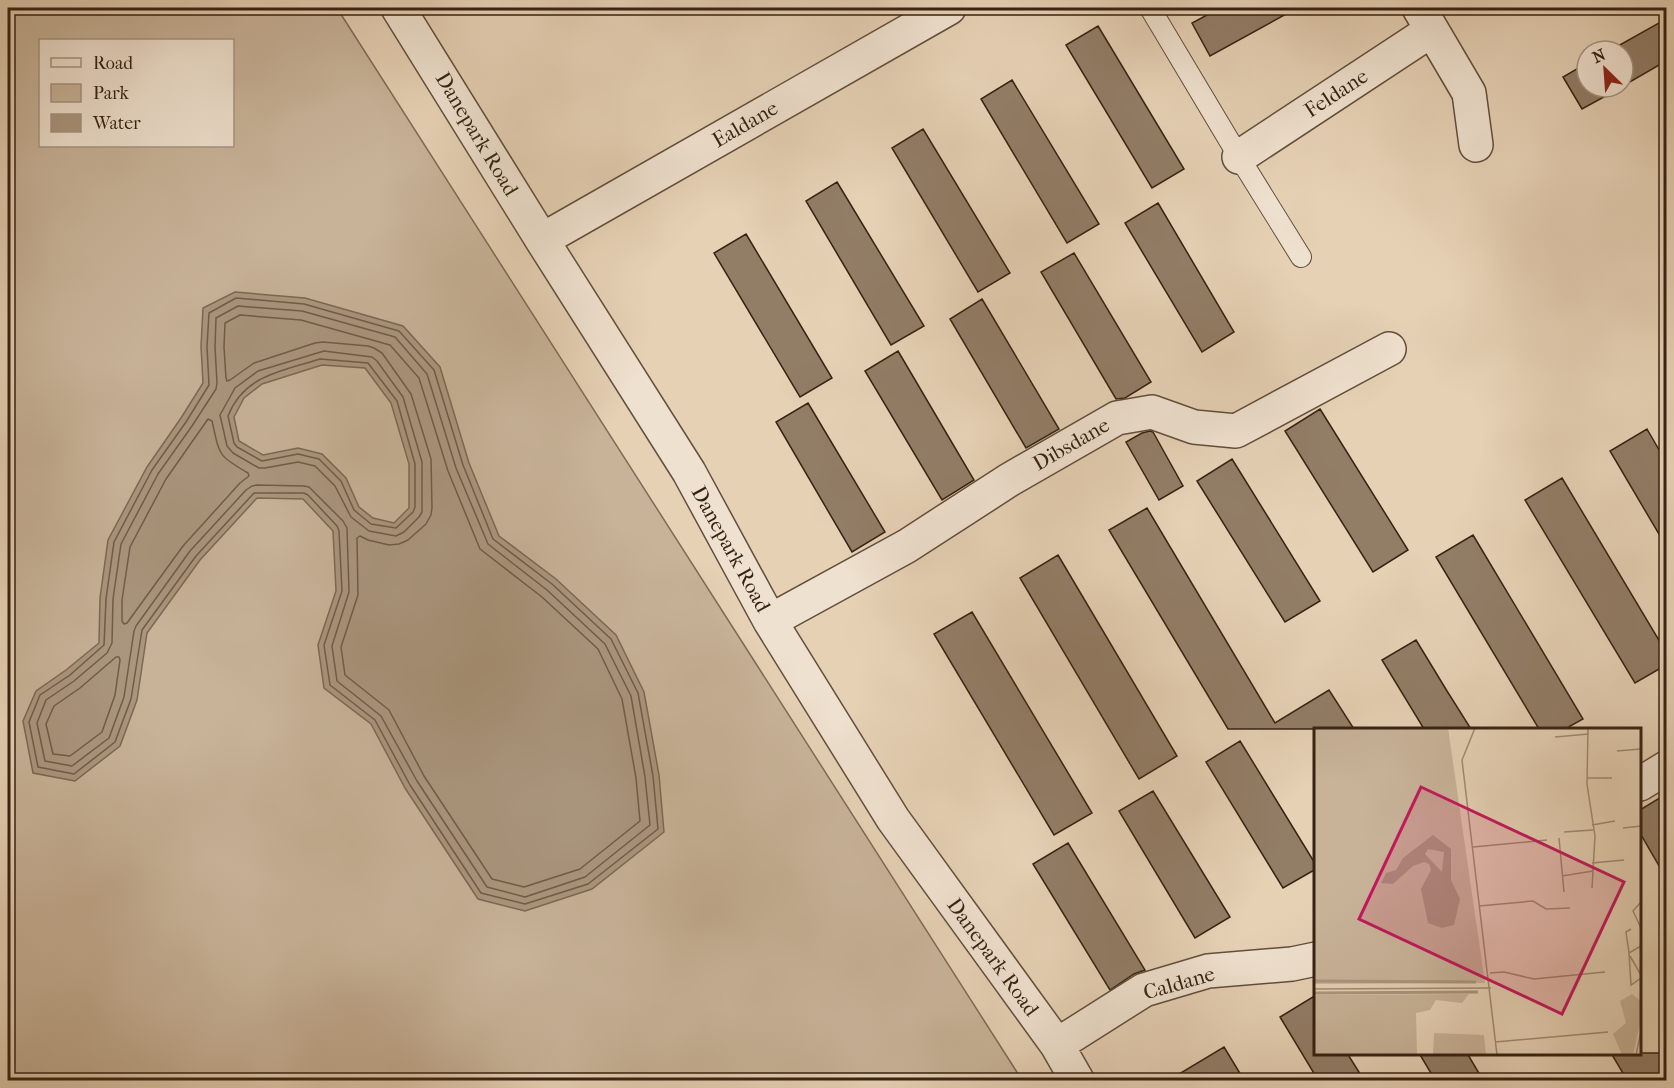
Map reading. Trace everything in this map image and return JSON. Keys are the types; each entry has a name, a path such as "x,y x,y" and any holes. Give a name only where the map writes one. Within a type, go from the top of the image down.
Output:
{"street":[{"name":"Danepark Road","path":"398,8 689,472 770,621 893,819 1057,1045 1077,1080"},
{"name":"Ealdane","path":"542,240 949,8"},
{"name":"Feldane","path":"1239,157 1426,19 1469,93 1476,145"},
{"name":"Dibsdane","path":"770,621 907,546 1009,480 1117,418 1152,412 1194,427 1236,431 1389,349"},
{"path":"1641,783 1666,768"},
{"name":"Caldane","path":"1057,1045 1144,990 1208,971 1292,964 1314,959"}],"lane":[{"path":"1150,8 1301,258"}],"green space":[{"path":"8,8 337,8 1022,1080 8,1080"}],"water":[{"path":"235,292 305,298 403,326 440,367 469,463 499,536 556,579 616,635 644,692 659,775 664,832 592,889 525,911 478,899 405,788 371,724 324,688 318,645 336,591 333,531 303,499 257,498 200,560 147,633 137,700 120,746 75,781 33,773 23,721 36,691 99,643 100,598 108,540 147,467 203,383 201,347 203,308","holes":["322,365 365,368 391,403 409,464 409,508 394,523 373,518 359,507 346,478 322,454 298,448 263,455 239,441 234,417 244,398 262,384"]}],"building":[{"path":"1220,8 1297,8 1210,56 1192,23"},
{"path":"1666,19 1666,61 1635,79 1635,39 1630,39"},
{"path":"1098,26 1184,169 1152,188 1066,45"},
{"path":"1575,70 1575,97 1563,77"},
{"path":"1012,80 1099,224 1067,243 981,99"},
{"path":"1576,99 1600,99 1582,109"},
{"path":"923,129 1010,273 978,292 892,148"},
{"path":"837,182 924,326 891,345 806,201"},
{"path":"1158,203 1234,332 1202,352 1125,223"},
{"path":"746,234 832,378 800,397 714,253"},
{"path":"1074,253 1151,382 1125,398 1116,399 1041,272"},
{"path":"982,299 1059,429 1026,448 950,319"},
{"path":"898,351 974,480 942,500 865,371"},
{"path":"808,403 885,532 852,552 776,422"},
{"path":"1320,409 1408,550 1373,572 1285,431"},
{"path":"1647,429 1666,462 1666,546 1610,451"},
{"path":"1150,431 1153,432 1183,486 1159,500 1126,442"},
{"path":"1232,459 1320,601 1285,622 1197,481"},
{"path":"1562,478 1666,652 1666,665 1635,683 1525,500"},
{"path":"1147,508 1275,723 1329,690 1353,728 1228,729 1109,530"},
{"path":"1473,535 1583,719 1567,728 1538,728 1436,557"},
{"path":"1058,555 1177,756 1139,779 1020,578"},
{"path":"972,612 1092,813 1054,835 934,634"},
{"path":"1416,640 1470,728 1423,728 1382,660"},
{"path":"1240,741 1314,862 1314,870 1283,888 1206,762"},
{"path":"1153,791 1230,917 1195,938 1119,811"},
{"path":"1666,794 1666,878 1641,835 1641,809"},
{"path":"1068,843 1145,970 1134,974 1110,990 1033,864"},
{"path":"1314,996 1314,1055 1348,1055 1364,1080 1318,1080 1280,1017"},
{"path":"1224,1047 1244,1080 1169,1080"},
{"path":"1666,1053 1666,1080 1627,1080 1612,1055"},
{"path":"1420,1055 1468,1055 1483,1080 1435,1080"}]}
